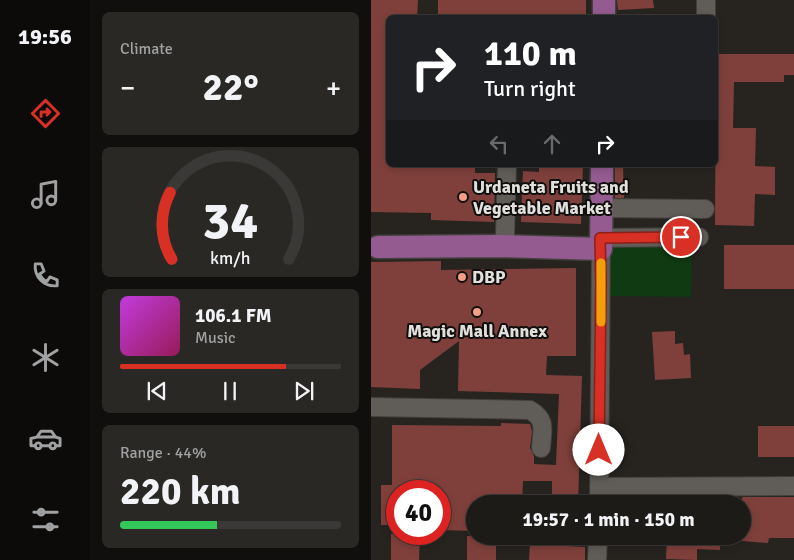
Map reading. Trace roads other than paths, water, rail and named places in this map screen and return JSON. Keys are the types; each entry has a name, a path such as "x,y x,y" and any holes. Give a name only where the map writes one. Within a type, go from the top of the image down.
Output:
{"main road":[{"path":"604,0 604,15"},
{"path":"601,167 601,208 604,241"},
{"path":"505,235 604,241 498,246 378,242 505,235"}],"street":[{"path":"706,0 706,15"},
{"path":"505,235 507,167"},
{"path":"601,208 705,209"},
{"path":"699,237 604,241 599,495 794,486"},
{"path":"371,407 530,410 539,415 543,423 541,448"},
{"path":"597,560 598,545"}],"place":[{"name":"Urdaneta Fruits and Vegetable Market","path":"463,197"},
{"name":"DBP","path":"462,277"},
{"name":"Magic Mall Annex","path":"477,312"}]}
